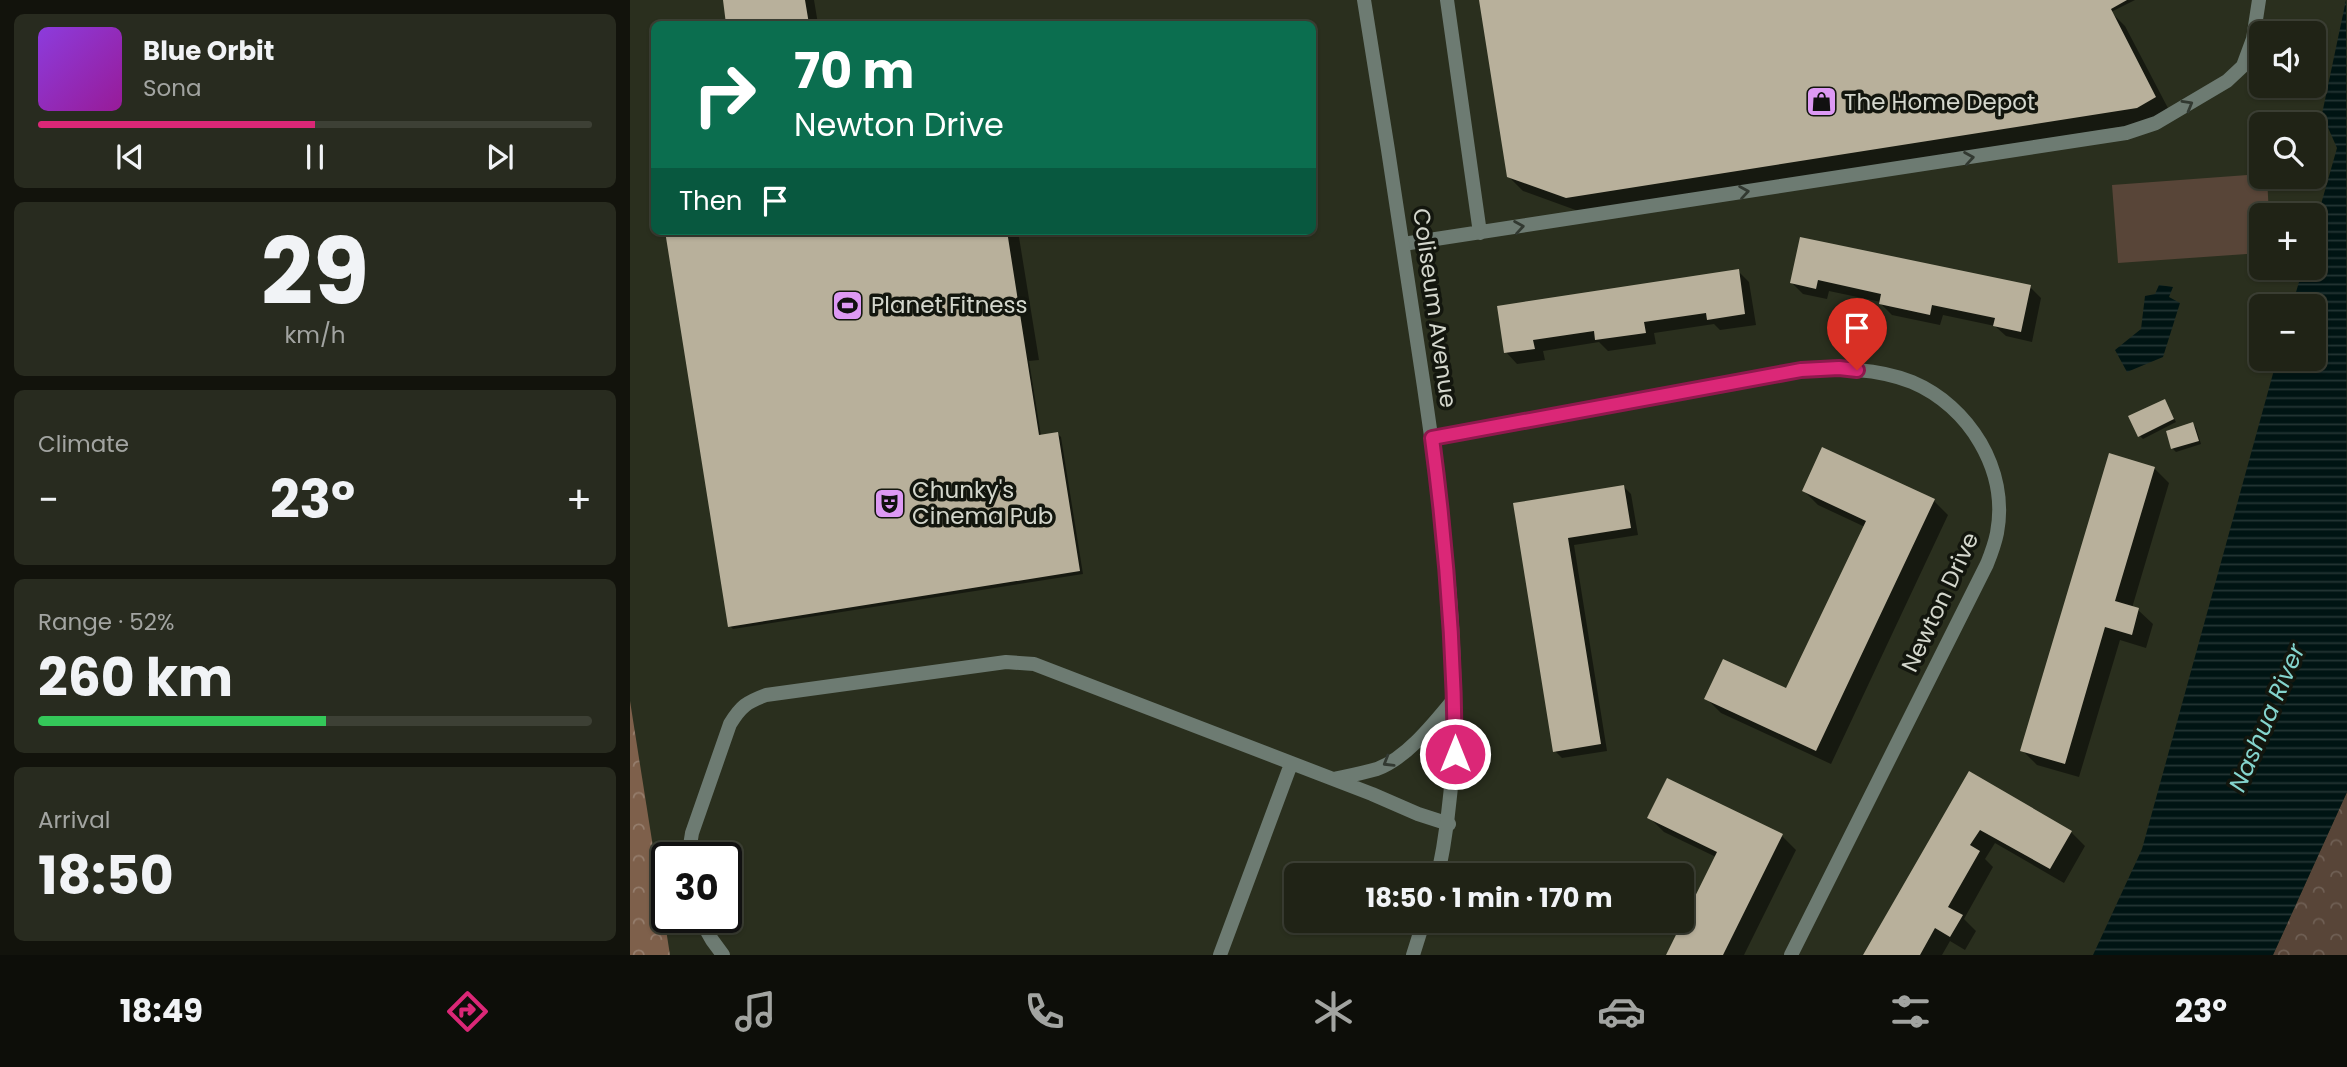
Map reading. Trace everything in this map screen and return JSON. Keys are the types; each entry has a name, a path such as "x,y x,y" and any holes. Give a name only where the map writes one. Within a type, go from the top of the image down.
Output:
{"street":[{"name":"Coliseum Avenue","path":"1364,0 1432,438 1447,557 1455,754 1449,824 1441,863"},
{"path":"1447,0 1480,233"},
{"path":"1403,244 2126,133 2157,123 2228,81 2244,66 2253,39 2259,0"},
{"name":"Newton Drive","path":"1432,438 1801,370 1839,368 1876,372 1911,382 1941,398 1963,418 1976,435 1987,454 1995,478 1999,507 1997,533 1987,564 1791,955"},
{"path":"691,842 730,724 739,708 751,700 766,695 1006,662 1034,664 1449,824"},
{"path":"1334,779 1380,768 1427,731 1454,699"},
{"path":"1220,955 1292,764"},
{"path":"708,933 723,955"},
{"path":"1413,955 1420,933"}],"green space":[{"path":"2249,175 2249,189 2268,189 2268,203 2249,203 2249,254 2118,263 2112,185"},
{"path":"630,701 652,842 651,933 667,933 670,955 630,955"},
{"path":"2347,792 2347,955 2273,955"}],"water":[{"name":"Nashua River","path":"2346,0 2347,792 2273,955 2093,955 2142,849 2274,371 2326,371 2326,294 2295,294 2300,280 2326,280 2326,203 2321,203 2337,148 2326,123 2326,112 2322,112"},
{"path":"2159,285 2173,287 2169,297 2180,303 2163,357 2127,372 2115,350 2141,329 2145,296 2155,294"}],"building":[{"path":"723,0 805,0 808,21 726,21"},
{"name":"The Home Depot","path":"1479,0 2127,0 2111,9 2156,97 2137,108 1566,198 1507,177"},
{"name":"Chunky's Cinema Pub","path":"666,235 1008,235 1039,435 1058,432 1080,571 728,627"},
{"path":"1800,237 2031,285 2021,332 1993,326 1995,318 1932,305 1930,315 1879,304 1881,294 1818,280 1816,289 1790,283"},
{"path":"1739,269 1745,314 1707,320 1706,313 1644,322 1646,333 1595,340 1594,331 1533,340 1535,349 1504,353 1497,306"},
{"path":"2165,399 2174,419 2138,437 2128,416"},
{"path":"2193,422 2199,441 2171,449 2166,431"},
{"path":"1822,447 1935,499 1816,751 1704,699 1723,659 1786,688 1866,521 1802,491"},
{"path":"2109,453 2155,467 2115,601 2139,608 2132,635 2105,627 2065,764 2020,751"},
{"path":"1624,485 1631,528 1568,538 1601,744 1553,752 1513,503"},
{"path":"1969,771 2072,831 2050,869 1980,830 1970,845 1980,851 1948,907 1963,915 1950,937 1935,928 1920,955 1863,955"},
{"path":"1667,778 1783,834 1723,955 1666,955 1677,933 1694,933 1694,898 1717,852 1647,818"}],"place":[{"name":"The Home Depot","path":"1821,102"},
{"name":"Planet Fitness","path":"848,305"},
{"name":"Chunky's Cinema Pub","path":"889,503"}],"route":[{"path":"1455,754 1452,627 1447,557 1432,438 1801,370 1857,370"}]}
